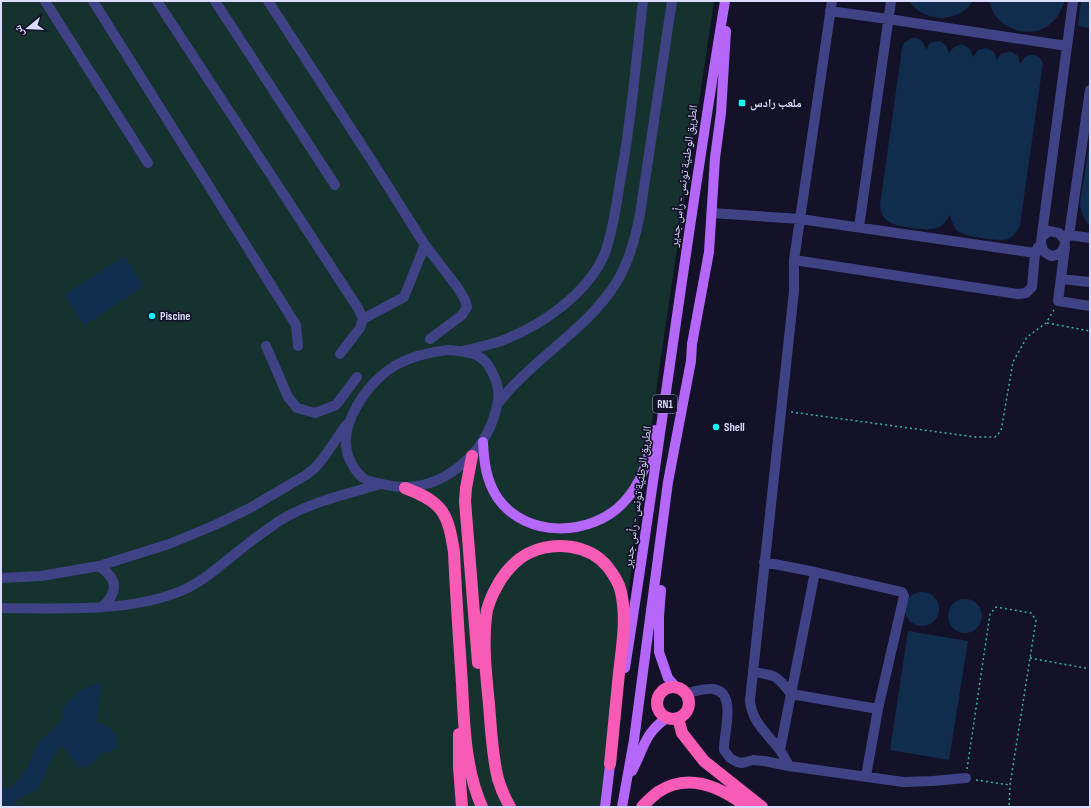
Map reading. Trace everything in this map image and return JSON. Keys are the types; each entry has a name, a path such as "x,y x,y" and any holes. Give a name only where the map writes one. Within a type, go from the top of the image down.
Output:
{"highway":[{"path":"472,456 465,501 484,743 492,787 501,807"},
{"path":"405,488 424,494 434,502 446,518 451,530 454,552 460,663 467,750 474,785 482,807"},
{"path":"510,807 498,780 493,753 486,672 486,622 491,598 501,579 517,561 539,549 563,546 584,549 603,562 617,580 621,592 625,623 610,764"},
{"path":"460,663 459,745 462,807"},
{"path":"670,687 681,690 689,700 688,708 685,714 673,718 662,715 657,704 657,698 665,689 670,687"},
{"path":"673,718 682,733 704,762 762,807"},
{"path":"642,807 646,802 662,790 670,786 689,782 702,783 715,787 747,807"}],"main road":[{"name":"الطريق الوطنية تونس - رأس جدير","path":"622,807 628,778 647,651 668,482 691,361 692,344 709,252 715,158 721,113 726,1"},
{"name":"الطريق الوطنية تونس - رأس جدير","path":"605,807 610,764 646,532 708,106 726,1"},
{"path":"483,442 484,465 494,491 498,499 514,514 524,521 537,526 550,528 578,527 590,523 612,512 624,503 637,484 650,454 669,374"},
{"path":"660,540 663,565 659,617 659,652 668,678 681,690"},
{"path":"628,778 639,758 647,737 655,727 673,718"}],"street":[{"path":"45,1 148,163"},
{"path":"93,1 296,325 298,346"},
{"path":"157,1 358,308 363,320"},
{"path":"215,1 335,185"},
{"path":"268,1 425,245 458,288 465,300 467,307 462,314 430,339"},
{"path":"462,351 500,341 532,327 566,304 581,288 596,268 605,251 612,229 624,159 644,1"},
{"path":"499,402 516,382 596,310 616,284 626,263 634,243 640,214 672,1"},
{"path":"859,227 891,1"},
{"path":"1066,240 1060,253 1051,256 1043,251 1041,240 1073,1"},
{"path":"789,766 780,750 754,718 750,709 750,700 794,292 794,260 831,6 888,19 1067,46"},
{"path":"1090,90 1066,240 1058,301 1090,306"},
{"path":"712,213 800,219 1035,253"},
{"path":"794,260 1018,294 1026,293 1032,287 1035,253 1045,234 1054,231 1059,232 1066,240"},
{"path":"1066,240 1090,238"},
{"path":"340,354 360,328 363,320 404,297 425,245"},
{"path":"1061,279 1090,282"},
{"path":"266,346 288,397 297,408 315,413 336,405 358,377"},
{"path":"1,578 41,576 99,566 169,544 215,525 288,487 316,467 368,391 380,377 396,365 424,353 448,350 462,351 477,356 487,363 498,383 499,402 491,426 483,442 472,456 445,476 430,483 405,488 372,482 363,477 352,466 346,450 346,434 352,415"},
{"path":"1,608 102,607 146,602 164,597 192,586 209,575 245,546 280,521 300,510 382,484"},
{"path":"764,562 902,592 903,594 878,709 866,776"},
{"path":"99,566 112,578 115,588 112,597 102,607"},
{"path":"780,750 814,572"},
{"path":"753,672 772,674 781,681 791,694 878,709"},
{"path":"681,690 714,689 720,692 724,697 729,709 724,750 730,758 737,762 742,763 753,760 764,761 789,766 903,782 966,778"}],"path":[{"path":"781,411 975,437 995,437 1001,431 1013,362 1027,337 1046,323 1058,301"},
{"path":"1046,323 1090,331"},
{"path":"1008,807 1010,785 1036,620 1031,614 996,607 990,614 966,778 1010,785"},
{"path":"1030,658 1090,669"}],"green space":[{"path":"1,1 714,1 662,350 628,594 601,807 1,807"}],"water":[{"path":"909,1 973,1 967,9 959,14 941,18 923,14"},
{"path":"989,1 1065,1 1059,14 1053,22 1044,28 1029,32 1006,26 994,13"},
{"path":"1081,1 1090,1 1090,28 1078,26"},
{"path":"911,38 921,40 926,50 930,43 939,41 946,45 949,53 954,47 962,44 970,49 973,57 978,50 986,48 994,52 997,60 1001,54 1010,51 1018,56 1020,64 1025,57 1031,55 1038,57 1043,63 1020,225 1014,235 1008,239 1004,240 975,237 962,233 955,228 950,215 939,227 927,229 897,225 888,221 882,214 880,205 902,48 904,43"},
{"path":"1090,140 1090,225 1083,216 1080,203"},
{"path":"124,256 144,286 84,326 64,295"},
{"path":"919,592 925,592 934,597 938,603 938,615 934,621 925,626 919,626 910,621 905,612 905,606 910,597"},
{"path":"962,599 968,599 977,604 981,610 981,622 977,628 968,633 962,633 953,628 948,619 948,613 953,604"},
{"path":"908,631 968,641 949,760 890,750"},
{"path":"103,683 98,705 97,722 105,724 117,736 116,749 103,753 88,767 78,767 61,745 50,763 39,789 23,796 14,803 23,807 1,807 1,789 13,786 28,767 36,745 62,720 62,709 84,688"}],"place":[{"name":"ملعب رادس","path":"742,103"},
{"name":"Piscine","path":"152,316"},
{"name":"Shell","path":"716,427"}]}
